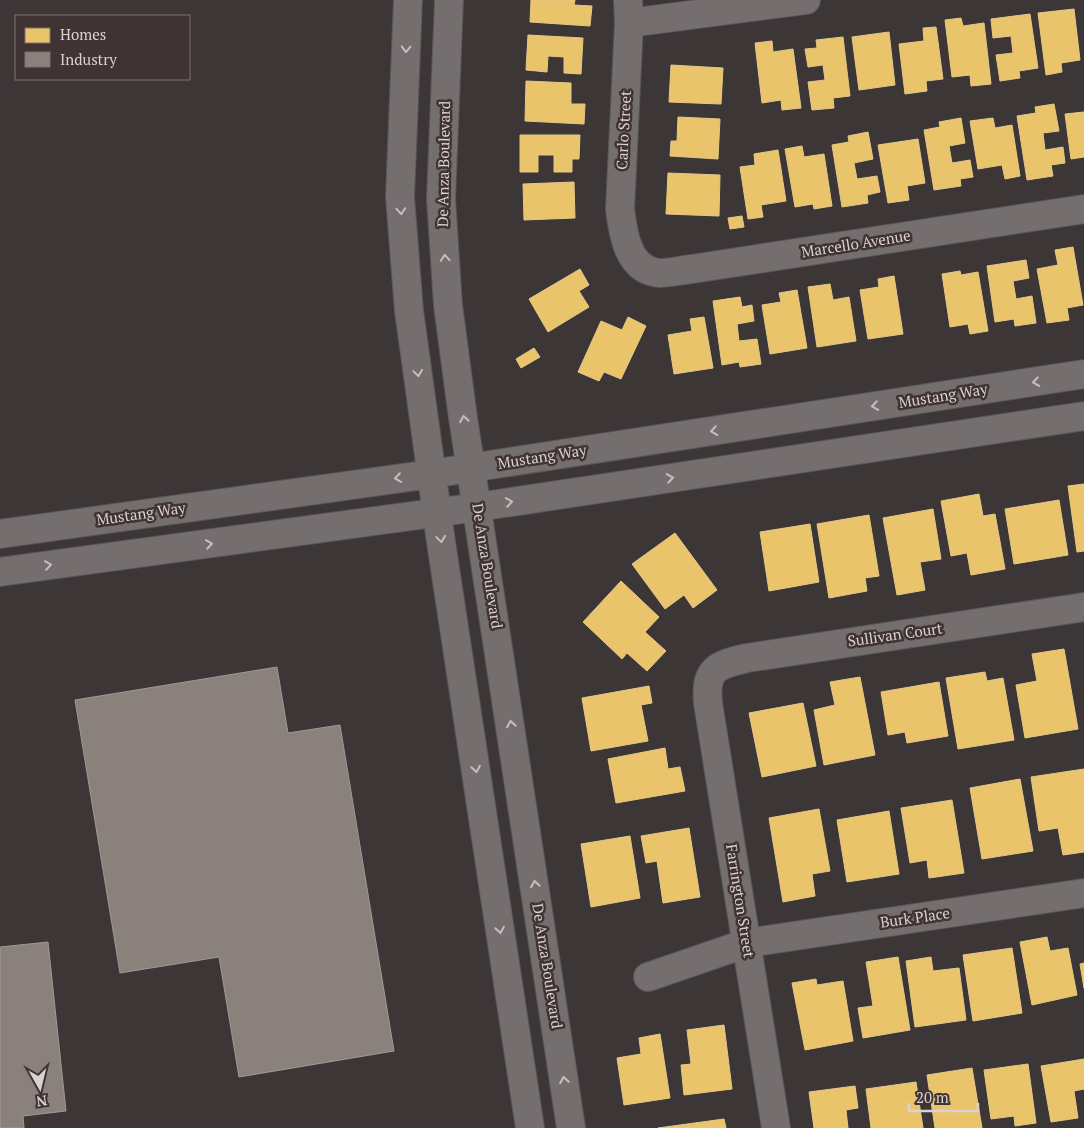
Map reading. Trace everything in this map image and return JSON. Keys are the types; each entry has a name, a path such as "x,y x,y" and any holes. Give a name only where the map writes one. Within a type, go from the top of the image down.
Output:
{"street":[{"path":"408,0 400,197 409,311 437,513 530,1128"},
{"name":"De Anza Boulevard","path":"449,0 441,199 448,305 572,1128"},
{"path":"629,12 806,0"},
{"name":"Carlo Street","path":"629,12 620,209 623,233 633,258"},
{"name":"Marcello Avenue","path":"633,258 645,269 660,273 1084,209"},
{"name":"Mustang Way","path":"0,534 432,474 1084,374"},
{"path":"0,572 437,513 1084,416"},
{"name":"Sullivan Court","path":"710,674 724,663 747,658 1084,607"},
{"name":"Farrington Street","path":"710,674 706,688 708,703 776,1128"},
{"name":"Burk Place","path":"648,977 747,943 1084,893"}],"building: Homes":[{"path":"531,0 575,0 574,5 592,6 590,26 530,22"},
{"path":"1074,9 1080,60 1061,63 1062,72 1046,75 1038,13"},
{"path":"1030,14 1038,68 1019,71 1020,78 1000,81 996,55 1013,53 1011,36 993,38 991,19"},
{"path":"961,18 963,26 984,23 991,84 971,86 970,75 952,77 945,20"},
{"path":"936,27 943,79 926,81 927,91 905,94 899,44 924,41 923,28"},
{"path":"889,32 895,85 859,90 852,37"},
{"path":"528,35 583,38 581,74 564,73 564,57 548,56 547,72 526,70"},
{"path":"843,37 850,96 833,98 834,108 812,110 808,82 825,80 823,65 808,67 805,49 817,48 816,40"},
{"path":"772,41 773,52 793,49 801,108 782,110 781,100 762,103 755,43"},
{"path":"671,65 723,68 721,104 669,102"},
{"path":"526,81 571,83 571,104 585,104 584,124 525,121"},
{"path":"1054,104 1059,131 1043,133 1045,150 1063,147 1065,163 1051,165 1053,176 1027,180 1017,116 1036,113 1035,107"},
{"path":"1084,112 1084,157 1071,159 1065,114"},
{"path":"678,117 720,119 718,159 670,156 671,141 677,141"},
{"path":"961,118 965,143 949,146 952,163 970,160 973,177 960,179 961,186 934,190 924,130 940,127 939,122"},
{"path":"993,118 995,128 1012,125 1020,176 1005,179 1002,165 978,169 970,121"},
{"path":"868,132 873,159 854,163 857,179 877,176 880,192 867,195 868,203 842,207 832,145 849,142 848,136"},
{"path":"520,135 580,135 579,159 572,159 572,172 554,172 554,155 538,155 538,172 520,172"},
{"path":"918,139 925,183 907,186 909,200 888,203 878,145"},
{"path":"802,146 804,157 824,154 832,206 814,209 813,204 795,207 785,149"},
{"path":"778,150 786,201 761,205 763,217 748,219 740,167 755,165 754,154"},
{"path":"668,173 720,175 719,216 666,214"},
{"path":"574,182 575,218 524,220 523,184"},
{"path":"742,216 744,227 730,229 728,218"},
{"path":"1073,247 1083,305 1067,308 1069,320 1047,323 1037,269 1058,265 1055,250"},
{"path":"1026,260 1029,278 1013,281 1016,299 1032,296 1036,323 1015,326 1014,319 995,322 987,266"},
{"path":"580,269 589,285 579,291 589,307 548,332 529,299"},
{"path":"960,271 961,275 978,272 988,331 970,334 968,324 950,327 942,274"},
{"path":"894,276 903,334 868,339 860,290 879,287 878,279"},
{"path":"830,284 833,300 849,297 856,341 817,347 808,287"},
{"path":"797,290 807,348 770,354 762,305 781,302 779,293"},
{"path":"740,297 742,307 752,305 754,321 737,324 739,341 757,339 761,364 740,367 739,362 722,365 713,301"},
{"path":"628,317 646,326 621,379 604,372 599,381 578,372 601,321 622,330"},
{"path":"704,317 713,368 674,374 668,335 692,331 690,319"},
{"path":"534,348 540,357 521,368 516,359"},
{"path":"1084,484 1084,551 1077,552 1068,486"},
{"path":"979,494 983,516 995,514 1005,569 971,575 967,553 951,556 941,501"},
{"path":"1059,500 1068,555 1014,564 1005,509"},
{"path":"933,509 941,559 920,562 925,590 897,595 883,518"},
{"path":"869,515 879,576 865,578 867,591 829,598 817,524"},
{"path":"810,524 819,582 769,591 760,532"},
{"path":"675,533 717,590 693,608 684,595 665,609 632,564"},
{"path":"621,581 659,617 645,632 666,651 647,671 627,653 622,659 583,622"},
{"path":"1064,649 1078,729 1025,738 1016,685 1037,681 1032,654"},
{"path":"985,672 987,681 1003,678 1014,740 958,749 946,678"},
{"path":"860,677 875,755 824,765 814,710 835,705 830,682"},
{"path":"939,682 948,736 907,743 905,732 888,735 881,692"},
{"path":"649,686 652,703 641,705 648,741 591,751 582,698"},
{"path":"803,703 816,766 762,777 749,713"},
{"path":"665,748 668,769 680,767 685,791 616,803 608,759"},
{"path":"1084,769 1084,852 1063,855 1058,828 1039,831 1031,777"},
{"path":"1020,779 1033,851 982,859 970,788"},
{"path":"952,800 964,873 929,878 927,860 910,863 901,808"},
{"path":"819,809 830,871 812,874 815,896 783,902 769,818"},
{"path":"889,811 899,874 847,882 837,820"},
{"path":"689,828 700,897 663,903 657,861 646,863 641,836"},
{"path":"630,836 640,898 591,907 581,844"},
{"path":"1047,937 1050,951 1068,948 1077,995 1032,1005 1020,942"},
{"path":"1012,948 1022,1013 973,1021 963,955"},
{"path":"898,957 910,1030 863,1038 858,1008 873,1006 866,962"},
{"path":"931,957 933,971 959,968 966,1020 915,1027 906,961"},
{"path":"1084,963 1084,988 1080,964"},
{"path":"816,979 817,985 843,981 853,1041 805,1050 792,983"},
{"path":"724,1025 732,1089 684,1095 681,1065 691,1064 687,1030"},
{"path":"660,1034 670,1098 624,1105 617,1058 641,1054 639,1038"},
{"path":"1084,1059 1084,1089 1074,1091 1078,1118 1051,1122 1041,1066"},
{"path":"1028,1064 1036,1123 1015,1126 1014,1116 991,1119 984,1070"},
{"path":"972,1068 982,1128 935,1128 927,1075"},
{"path":"916,1082 923,1128 871,1128 866,1089"},
{"path":"855,1086 858,1108 846,1110 848,1128 814,1128 809,1092"},
{"path":"724,1119 726,1128 658,1128"}],"building: Industry":[{"path":"277,667 288,733 340,725 394,1051 239,1077 219,957 120,973 75,700"},
{"path":"48,942 66,1111 23,1116 24,1128 0,1128 0,947"}]}
